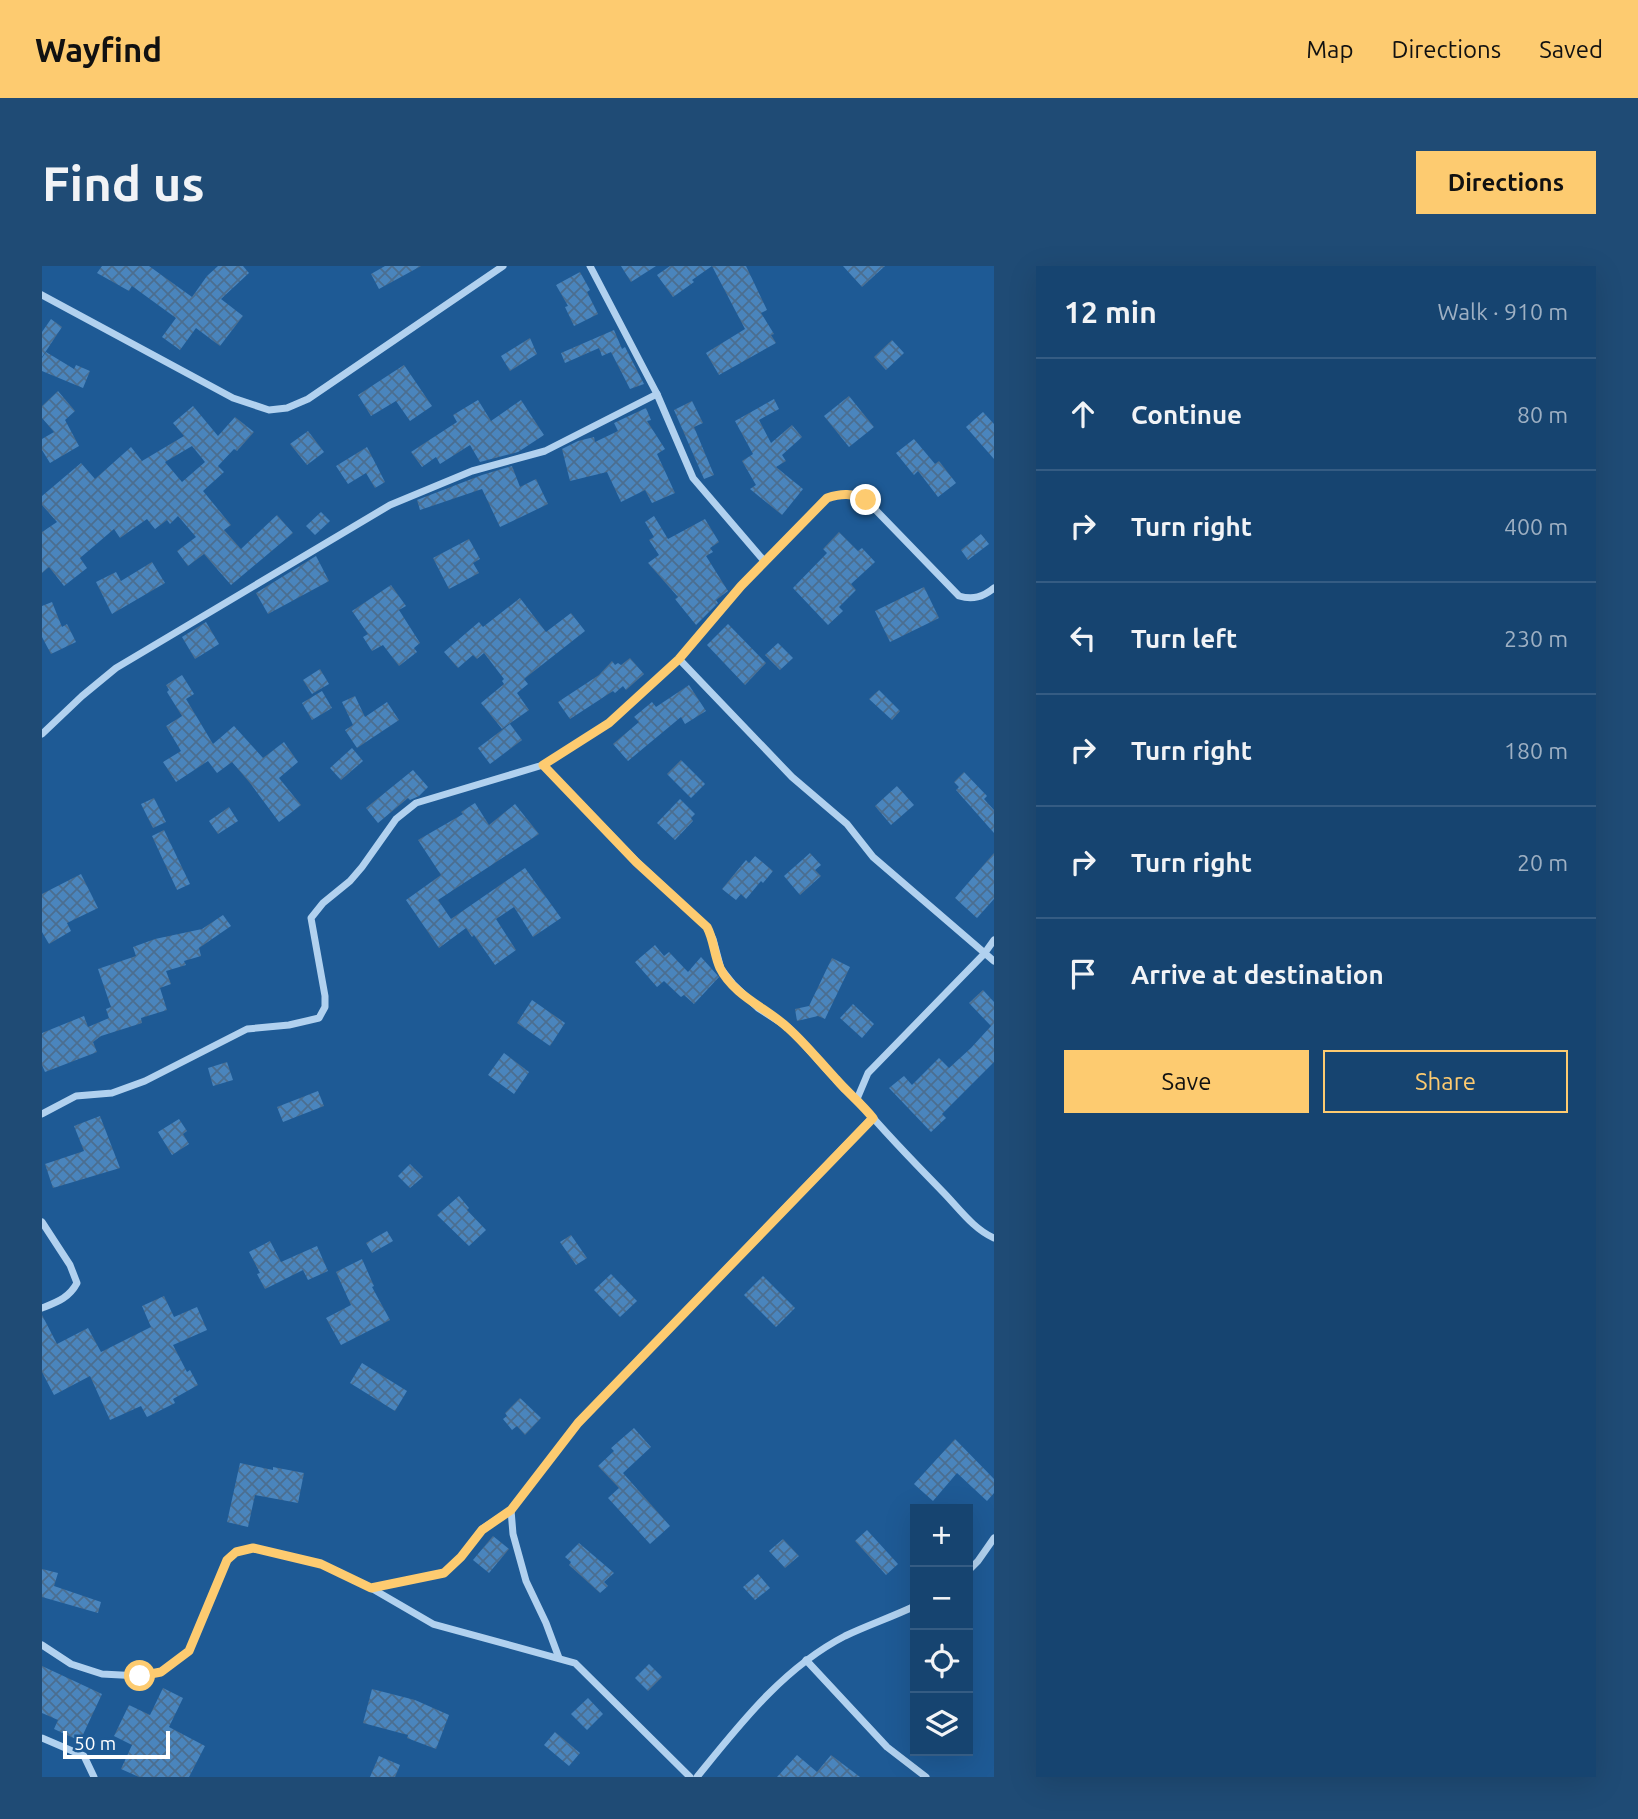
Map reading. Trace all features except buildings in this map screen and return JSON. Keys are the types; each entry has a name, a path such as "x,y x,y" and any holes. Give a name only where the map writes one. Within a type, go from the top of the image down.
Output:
{"street":[{"path":"42,295 233,398 269,410 287,408 308,399 503,266"},
{"path":"590,266 657,394 694,478 765,562"},
{"path":"42,734 116,668 390,505 472,471 545,451 657,394"},
{"path":"42,1114 76,1096 111,1093 145,1081 247,1029 289,1025 319,1018 325,1007 325,996 311,918 323,903 350,881 396,819 416,803 543,765 609,723 679,659 741,586 827,498 841,494 856,495 866,500 959,596 971,600 994,587"},
{"path":"987,593 994,600"},
{"path":"679,659 792,777 847,824 873,857 994,961"},
{"path":"543,765 636,862 707,927 713,939 720,969 733,984 758,1007 789,1028 984,1234 994,1238"},
{"path":"857,1098 868,1073 984,954 994,940"},
{"path":"371,1588 444,1573 461,1557 482,1530 511,1510 578,1423 873,1118"},
{"path":"42,1222 70,1265 76,1283 72,1292 62,1300 42,1308"},
{"path":"511,1510 513,1534 526,1581 559,1658"},
{"path":"972,1567 994,1538"},
{"path":"42,1645 71,1664 102,1674 140,1676 161,1672 189,1651 227,1560 236,1552 253,1548 321,1564 433,1623 575,1663 690,1777"},
{"path":"697,1777 756,1704 806,1660 845,1636 910,1608"},
{"path":"806,1660 887,1747 926,1777"},
{"path":"42,1738 84,1756 94,1777"}],"route":[{"path":"140,1676 161,1672 189,1651 227,1560 236,1552 253,1548 321,1564 371,1588 444,1573 461,1557 482,1530 511,1510 578,1423 873,1118 789,1028 758,1007 733,984 720,969 713,939 707,927 636,862 543,765 609,723 679,659 741,586 827,498 841,494 856,495 866,500"}]}
